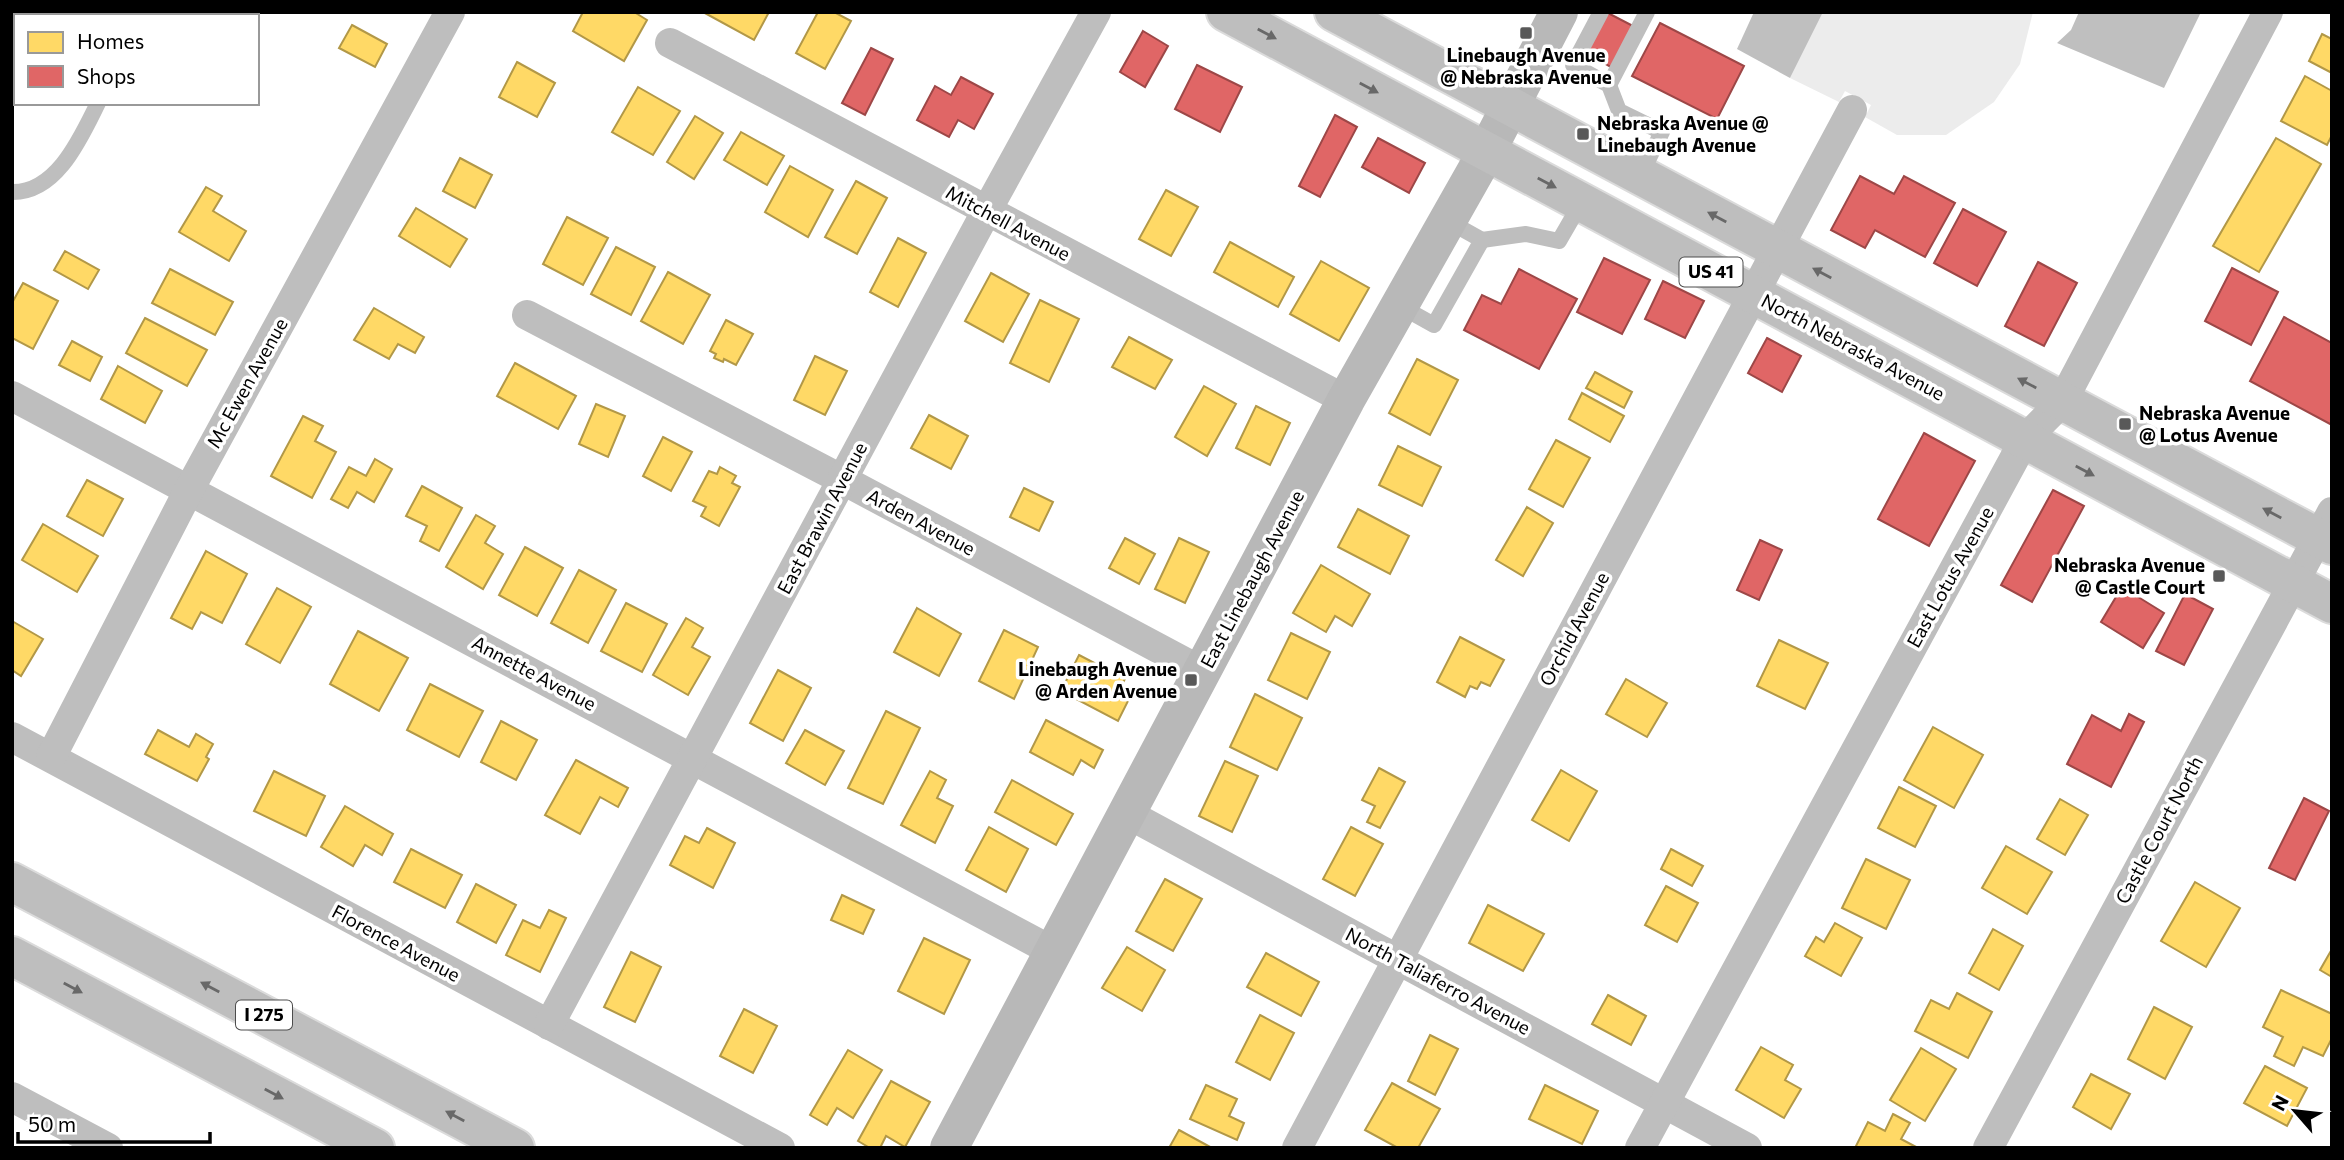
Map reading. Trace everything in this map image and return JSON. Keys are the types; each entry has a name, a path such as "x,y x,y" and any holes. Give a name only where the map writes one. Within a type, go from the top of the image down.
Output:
{"main road":[{"name":"North Nebraska Avenue","path":"1226,12 2332,604"},
{"name":"US 41","path":"1334,12 2062,402 2327,532"},
{"name":"I 275","path":"12,882 515,1148"},
{"path":"12,956 375,1148"}],"street":[{"name":"Mc Ewen Avenue","path":"51,757 190,488 450,12"},
{"name":"East Brawin Avenue","path":"549,1025 1096,12"},
{"name":"East Linebaugh Avenue","path":"949,1148 1346,400 1487,151 1559,12"},
{"name":"East Lotus Avenue","path":"1640,1148 2025,439 2062,402 2268,12"},
{"name":"Mitchell Avenue","path":"670,43 1346,400"},
{"name":"Orchid Avenue","path":"1297,1148 1852,110"},
{"name":"Arden Avenue","path":"527,315 1203,672"},
{"name":"Annette Avenue","path":"12,396 190,488 1054,952"},
{"name":"Castle Court North","path":"1988,1148 2292,582 2327,532"},
{"name":"Florence Avenue","path":"12,737 780,1148"},
{"name":"North Taliaferro Avenue","path":"1128,814 1747,1148"},
{"path":"12,1097 108,1148"}],"lane":[{"path":"1601,12 1573,65 1609,85 1619,111 1662,132 1640,176"},
{"path":"1609,85 1647,12"},
{"path":"12,192 23,192 54,175 76,148 97,105"},
{"path":"1448,221 1482,240 1526,234 1559,242 1582,202"},
{"path":"1400,306 1434,325 1482,240"}],"shaded area":[{"path":"1754,12 1823,12 1790,78 1737,49"},
{"path":"1823,12 2033,12 2020,64 1994,102 1946,135 1897,135 1865,117 1871,105 1845,91 1839,102 1790,78"},
{"path":"2079,12 2201,12 2164,88 2057,43 2071,30"}],"building: Homes":[{"path":"583,12 634,12 647,20 624,61 573,31"},
{"path":"703,12 769,12 754,40"},
{"path":"818,12 834,12 851,21 825,69 796,53"},
{"path":"352,25 387,44 375,67 339,48"},
{"path":"2322,34 2332,39 2332,73 2309,61"},
{"path":"517,62 555,83 537,117 499,97"},
{"path":"2305,76 2332,91 2332,135 2327,145 2281,121"},
{"path":"638,87 680,111 653,155 612,132"},
{"path":"695,116 723,133 694,179 667,162"},
{"path":"741,132 784,156 767,185 724,160"},
{"path":"2276,138 2321,164 2259,272 2213,246"},
{"path":"460,158 492,175 475,208 443,191"},
{"path":"790,166 833,190 808,237 765,212"},
{"path":"856,181 887,198 857,254 825,237"},
{"path":"206,187 222,196 213,211 246,231 229,261 179,232"},
{"path":"1166,190 1198,207 1171,256 1139,239"},
{"path":"416,208 467,239 450,267 399,236"},
{"path":"567,217 608,238 583,285 543,264"},
{"path":"898,238 926,253 898,307 870,292"},
{"path":"1230,242 1294,277 1278,307 1214,272"},
{"path":"616,247 655,267 631,315 591,294"},
{"path":"65,251 99,270 88,289 54,270"},
{"path":"1321,261 1369,288 1339,341 1290,314"},
{"path":"170,269 233,302 215,335 152,303"},
{"path":"668,272 710,295 683,344 641,321"},
{"path":"991,273 1029,294 1003,342 965,321"},
{"path":"23,283 58,301 33,349 12,338 12,303"},
{"path":"1040,300 1079,319 1049,382 1010,363"},
{"path":"374,308 424,337 415,353 398,344 389,359 354,340"},
{"path":"145,318 207,350 187,386 126,353"},
{"path":"726,320 753,334 736,365 714,358 716,354 710,351"},
{"path":"1129,337 1172,360 1155,389 1112,367"},
{"path":"72,341 102,357 90,381 59,365"},
{"path":"815,356 847,371 825,415 794,400"},
{"path":"1417,359 1458,380 1430,435 1389,413"},
{"path":"515,363 576,396 558,429 497,396"},
{"path":"118,366 162,391 145,423 101,399"},
{"path":"1595,372 1632,392 1624,408 1586,388"},
{"path":"1204,386 1236,404 1207,456 1175,437"},
{"path":"1582,393 1624,416 1610,442 1569,419"},
{"path":"596,404 625,416 608,457 579,444"},
{"path":"1256,406 1290,423 1270,465 1236,448"},
{"path":"929,415 968,436 951,469 911,448"},
{"path":"303,416 323,426 315,441 336,452 312,498 271,476"},
{"path":"663,437 692,452 671,491 643,476"},
{"path":"1556,440 1590,458 1563,507 1529,489"},
{"path":"1398,446 1441,467 1422,506 1379,485"},
{"path":"375,459 392,469 374,502 357,492 348,508 331,499 349,467 366,476"},
{"path":"720,467 736,476 732,483 740,487 719,526 701,516 706,507 693,501 709,471 717,474"},
{"path":"87,480 123,499 103,536 67,516"},
{"path":"422,486 462,508 439,551 420,541 427,526 406,516"},
{"path":"1024,488 1053,502 1039,531 1010,517"},
{"path":"1527,507 1553,523 1523,576 1496,560"},
{"path":"1358,509 1409,536 1390,574 1338,547"},
{"path":"476,515 495,526 485,543 503,554 483,589 446,567"},
{"path":"43,524 98,556 77,592 22,560"},
{"path":"1125,538 1155,554 1139,584 1109,568"},
{"path":"1179,538 1209,552 1185,603 1155,589"},
{"path":"525,547 563,568 537,616 499,595"},
{"path":"206,551 247,574 222,623 201,612 192,629 171,618"},
{"path":"1321,565 1370,594 1352,626 1335,616 1326,632 1293,613"},
{"path":"579,570 616,590 588,643 551,623"},
{"path":"277,588 311,607 280,663 246,644"},
{"path":"626,603 667,624 642,672 601,651"},
{"path":"917,608 961,634 939,676 894,652"},
{"path":"686,618 703,628 692,647 710,657 688,695 653,675"},
{"path":"12,621 43,639 21,676 12,670"},
{"path":"1004,630 1038,647 1014,699 979,681"},
{"path":"358,631 408,658 379,711 330,684"},
{"path":"1291,633 1330,652 1307,699 1268,680"},
{"path":"1460,637 1504,660 1490,686 1481,682 1477,689 1470,686 1465,697 1437,682"},
{"path":"1779,640 1828,663 1805,709 1757,686"},
{"path":"1079,655 1125,679 1116,695 1128,701 1118,721 1061,691"},
{"path":"778,670 811,688 783,741 750,723"},
{"path":"1626,679 1667,703 1647,737 1606,714"},
{"path":"430,684 483,711 459,757 407,730"},
{"path":"1255,694 1302,718 1277,770 1230,747"},
{"path":"886,711 920,728 883,804 848,788"},
{"path":"1046,720 1103,750 1094,768 1081,760 1073,775 1030,752"},
{"path":"501,721 537,740 516,780 481,762"},
{"path":"1933,727 1983,755 1954,808 1904,780"},
{"path":"158,730 189,747 196,734 213,744 206,757 209,759 197,781 145,754"},
{"path":"805,730 844,751 825,785 786,763"},
{"path":"576,760 628,788 618,807 600,797 580,834 545,815"},
{"path":"1225,761 1258,776 1232,832 1199,816"},
{"path":"1379,768 1405,782 1380,828 1367,822 1375,806 1362,800"},
{"path":"1561,770 1597,791 1569,841 1532,820"},
{"path":"274,771 325,796 306,836 254,811"},
{"path":"930,771 946,780 937,798 953,806 935,843 901,825"},
{"path":"1012,780 1073,814 1056,845 995,812"},
{"path":"1899,787 1936,806 1915,847 1878,828"},
{"path":"2060,799 2088,815 2065,855 2037,839"},
{"path":"345,806 393,834 382,855 365,845 353,866 321,847"},
{"path":"989,827 1028,849 1006,892 966,870"},
{"path":"1351,827 1383,844 1355,896 1323,879"},
{"path":"707,828 735,843 713,888 670,865 685,836 699,843"},
{"path":"2006,846 2052,872 2027,914 1982,888"},
{"path":"411,849 462,875 445,908 394,882"},
{"path":"1671,849 1703,866 1692,886 1661,869"},
{"path":"1866,859 1910,880 1886,929 1842,908"},
{"path":"1165,879 1202,899 1173,951 1136,931"},
{"path":"2195,882 2240,908 2206,967 2161,941"},
{"path":"476,884 516,905 496,943 457,922"},
{"path":"1666,886 1698,903 1677,942 1645,925"},
{"path":"842,895 874,910 863,934 831,920"},
{"path":"1488,905 1544,934 1523,971 1469,943"},
{"path":"549,910 566,918 540,972 506,955 523,920 540,928"},
{"path":"1835,923 1862,938 1841,976 1805,956 1816,937 1824,942"},
{"path":"1993,929 2023,946 1999,990 1969,973"},
{"path":"924,938 970,960 944,1014 898,991"},
{"path":"1127,947 1165,970 1142,1011 1102,988"},
{"path":"2332,949 2332,977 2320,970"},
{"path":"631,952 661,967 635,1022 604,1007"},
{"path":"1266,953 1319,982 1301,1016 1247,987"},
{"path":"2281,990 2332,1014 2332,1038 2323,1056 2303,1047 2294,1066 2274,1056 2283,1037 2263,1027"},
{"path":"1957,993 1992,1012 1968,1058 1915,1031 1931,1000 1949,1009"},
{"path":"1608,995 1646,1016 1631,1045 1592,1024"},
{"path":"2154,1007 2192,1027 2165,1079 2128,1059"},
{"path":"744,1009 777,1026 753,1073 720,1056"},
{"path":"1260,1015 1294,1033 1270,1080 1236,1062"},
{"path":"1430,1035 1458,1049 1435,1095 1408,1081"},
{"path":"1761,1047 1793,1065 1785,1080 1801,1089 1784,1118 1736,1090"},
{"path":"1921,1048 1956,1069 1925,1121 1890,1100"},
{"path":"848,1050 882,1070 853,1118 837,1108 827,1125 810,1115"},
{"path":"2265,1066 2307,1088 2287,1126 2244,1103"},
{"path":"2091,1074 2130,1094 2111,1129 2073,1107"},
{"path":"891,1081 930,1102 905,1147 886,1136 880,1148 870,1148 858,1141"},
{"path":"1392,1083 1440,1109 1418,1148 1398,1148 1365,1130"},
{"path":"1206,1085 1237,1099 1229,1116 1244,1123 1237,1140 1190,1119"},
{"path":"1545,1085 1598,1111 1582,1144 1529,1119"},
{"path":"1893,1114 1910,1123 1901,1139 1918,1148 1855,1148 1868,1122 1885,1131"},
{"path":"1179,1130 1212,1148 1169,1148"}],"building: Shops":[{"path":"1606,12 1633,26 1611,67 1585,52"},
{"path":"1660,23 1744,66 1717,119 1632,76"},
{"path":"1143,31 1168,46 1145,87 1120,72"},
{"path":"871,48 893,59 865,115 842,103"},
{"path":"1197,65 1242,87 1220,132 1175,109"},
{"path":"961,77 993,94 974,129 958,120 949,137 917,120 935,86 951,95"},
{"path":"1335,115 1357,127 1320,197 1299,186"},
{"path":"1378,138 1425,163 1409,193 1362,167"},
{"path":"1860,176 1894,194 1904,176 1955,203 1925,257 1875,230 1865,248 1831,230"},
{"path":"1963,209 2006,232 1977,286 1934,263"},
{"path":"1604,258 1650,280 1622,334 1577,312"},
{"path":"2038,262 2077,283 2044,346 2005,326"},
{"path":"2232,268 2278,292 2251,345 2205,321"},
{"path":"1519,269 1577,299 1539,369 1464,330 1482,295 1501,304"},
{"path":"1663,281 1704,301 1685,338 1645,319"},
{"path":"2284,317 2332,343 2332,425 2250,381"},
{"path":"1767,338 1801,356 1782,392 1748,373"},
{"path":"1924,433 1975,461 1929,546 1878,519"},
{"path":"2053,490 2084,506 2032,602 2001,585"},
{"path":"1760,540 1782,550 1759,600 1737,590"},
{"path":"2122,587 2164,613 2143,648 2101,622"},
{"path":"2185,594 2213,609 2184,665 2156,651"},
{"path":"2129,714 2144,722 2111,787 2067,764 2092,715 2121,731"},
{"path":"2304,798 2329,811 2295,880 2269,868"}],"place":[{"name":"Linebaugh Avenue @ Nebraska Avenue","path":"1526,33"},
{"name":"Nebraska Avenue @ Linebaugh Avenue","path":"1583,134"},
{"name":"Nebraska Avenue @ Lotus Avenue","path":"2125,424"},
{"name":"Nebraska Avenue @ Castle Court","path":"2219,576"},
{"name":"Linebaugh Avenue @ Arden Avenue","path":"1191,680"}]}
